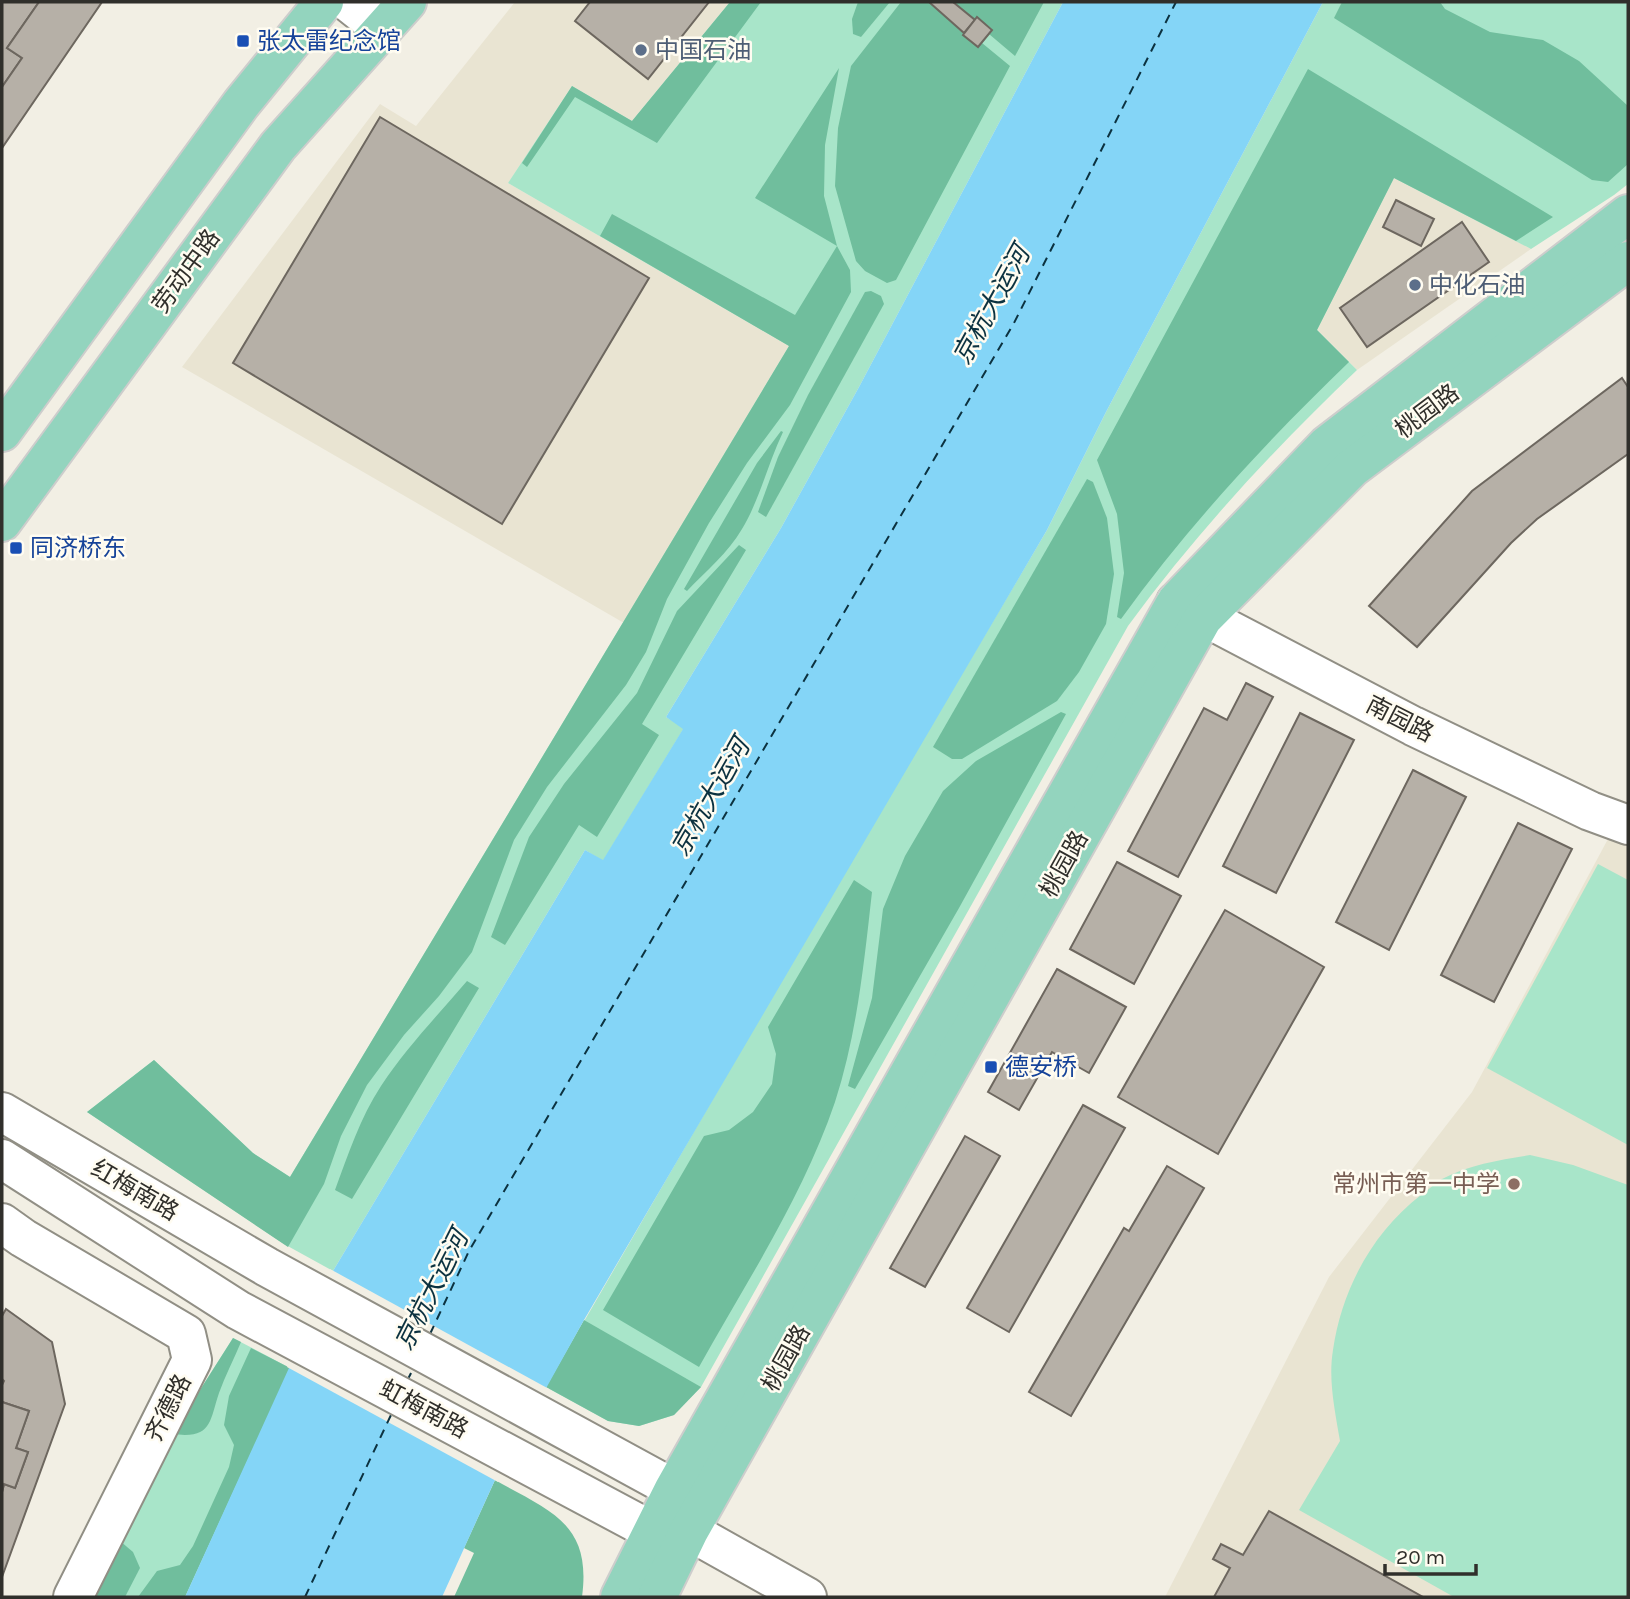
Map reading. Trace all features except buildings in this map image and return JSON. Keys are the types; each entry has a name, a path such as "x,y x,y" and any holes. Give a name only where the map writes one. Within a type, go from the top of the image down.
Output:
{"main road":[{"path":"2,432 241,104 324,2"},
{"name":"劳动中路","path":"2,522 278,146 394,16"},
{"name":"桃园路","path":"674,1489 1189,610 1327,445 1628,214"},
{"name":"桃园路","path":"657,1597 670,1531 1189,610 1352,468 1628,261"},
{"path":"620,1597 670,1531"}],"street":[{"path":"348,2 394,16"},
{"name":"南园路","path":"1189,610 1413,726 1590,811 1628,825"},
{"name":"红梅南路","path":"2,1112 267,1267"},
{"name":"红梅南路","path":"2,1159 238,1310"},
{"name":"齐德路","path":"2,1223 186,1334 192,1360 73,1597"},
{"name":"虹梅南路","path":"267,1267 674,1489"},
{"name":"虹梅南路","path":"238,1310 610,1509 670,1531"},
{"path":"674,1489 670,1531 807,1597"}],"shaded area":[{"path":"515,2 730,2 632,121 572,86 508,183 789,346 624,623 182,367 380,104 416,126"},
{"path":"1394,177 1531,249 1357,370 1317,330"},
{"name":"常州市第一中学","path":"1608,839 1628,846 1628,1597 1165,1597 1329,1277 1472,1092"}],"green space":[{"path":"730,2 1063,2 859,387 781,528 666,717 684,728 603,861 585,850 333,1271 284,1244 87,1112 154,1060 253,1153 290,1177 789,346 508,183 572,86 632,121"},
{"path":"730,2 761,2 657,143 575,97 527,167 522,163 572,86 632,121"},
{"path":"858,2 890,2 861,37 853,34 852,19"},
{"path":"901,2 929,2 978,47 982,43 1010,66 896,280 887,283 865,271 856,261 835,186 838,128 851,66"},
{"path":"953,2 1044,2 1015,56 989,34 992,29 977,18 975,20"},
{"path":"1323,2 1628,2 1628,184 1531,249 1394,178 1317,330 1357,370 1237,493 1181,558 1128,626 701,1387 674,1415 639,1426 608,1421 546,1387 834,890 1047,530 1106,412"},
{"path":"1342,2 1440,2 1445,9 1490,32 1543,40 1579,61 1628,106 1628,164 1608,182 1592,180 1334,18"},
{"path":"839,68 825,145 824,196 837,246 755,198"},
{"path":"1308,69 1553,217 1516,241 1394,178 1317,330 1349,362 1229,485 1173,551 1121,619 1117,617 1124,573 1117,514 1097,460"},
{"path":"612,214 795,315 837,246 850,270 851,292 790,405 747,463 709,523 667,599 646,652 626,685 547,787 514,840 472,952 367,1085 341,1136 324,1184 288,1247 87,1112 154,1060 253,1153 290,1177 789,346 600,236"},
{"path":"871,291 881,296 884,304 766,517 758,512 778,457 808,395 865,292"},
{"path":"781,431 783,432 759,493 742,529 723,554 687,591 684,589 757,463"},
{"path":"1087,479 1093,482 1107,518 1114,574 1106,624 1079,672 1057,701 962,759 952,759 933,747"},
{"path":"739,545 746,550 642,724 659,735 597,837 579,825 505,945 491,937 529,837 564,784 637,693 677,611"},
{"path":"1061,712 1066,714 959,908 855,1089 848,1086 872,998 883,909 905,856 943,791 976,761"},
{"path":"1598,864 1628,880 1628,1145 1487,1068"},
{"path":"854,880 872,892 854,1024 835,1102 791,1204 699,1367 603,1310 704,1136 729,1130 753,1112 772,1084 776,1054 768,1027"},
{"path":"467,981 479,988 352,1199 335,1190 361,1124 381,1086"},
{"name":"常州市第一中学","path":"1530,1155 1573,1165 1628,1185 1628,1597 1454,1597 1299,1510 1340,1441 1332,1384 1333,1350 1337,1327 1352,1284 1374,1245 1404,1210 1442,1179 1475,1166"},
{"path":"584,1320 701,1387 674,1415 639,1426 608,1421 546,1387"},
{"path":"233,1338 290,1368 185,1597 92,1597 172,1434"},
{"path":"233,1338 241,1342 207,1427 195,1434 172,1434"},
{"path":"251,1348 290,1368 185,1597 138,1597 157,1571 180,1565 193,1546 229,1467 234,1445 224,1425 229,1396"},
{"path":"495,1480 533,1501 563,1522 580,1552 583,1572 582,1597 454,1597 474,1553 464,1548"},
{"path":"120,1541 133,1552 140,1568 125,1597 92,1597"}],"water":[{"name":"京杭大运河","path":"1063,2 1323,2 1106,412 1047,530 584,1320 495,1480 442,1597 185,1597 333,1271 585,850 603,860 683,729 666,717 781,528 859,387"}],"pier":[{"path":"330,1269 549,1389 498,1482 287,1367"}],"ferry route":[{"path":"430,1334 469,1251 1014,323 1176,2"},
{"path":"407,1381 414,1367"},
{"path":"305,1597 391,1415"}],"place":[{"name":"张太雷纪念馆","path":"243,41"},
{"name":"中国石油","path":"641,50"},
{"name":"中化石油","path":"1415,285"},
{"name":"同济桥东","path":"16,548"},
{"name":"德安桥","path":"991,1067"},
{"name":"常州市第一中学","path":"1514,1184"}]}
